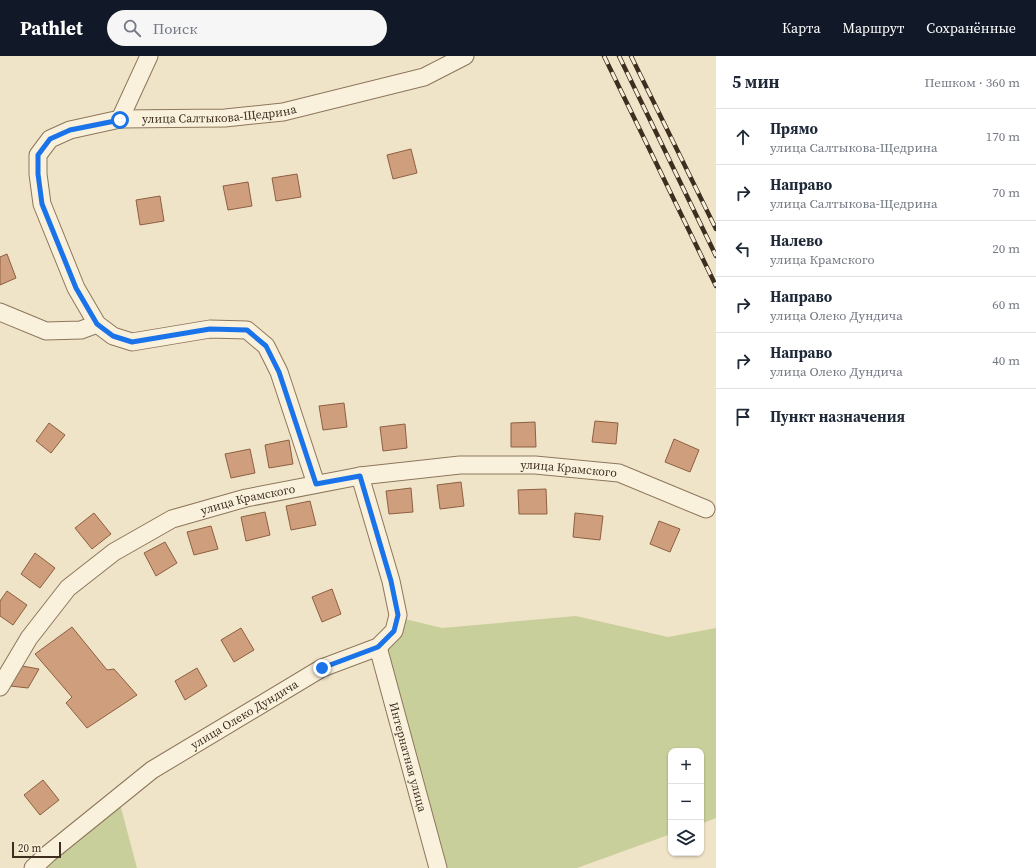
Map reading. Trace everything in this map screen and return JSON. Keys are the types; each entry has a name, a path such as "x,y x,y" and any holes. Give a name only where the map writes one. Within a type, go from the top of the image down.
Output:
{"street":[{"path":"120,120 149,56"},
{"name":"улица Салтыкова-Щедрина","path":"316,484 279,372 266,346 247,330 210,329 132,342 113,336 97,324 76,288 42,204 38,174 38,155 50,139 70,130 120,120 225,118 284,112 424,77 465,56"},
{"path":"0,312 46,331 81,330 97,324"},
{"name":"улица Крамского","path":"0,687 29,638 68,588 114,552 172,519 246,498 360,476 460,465 535,464 619,473 706,509"},
{"name":"улица Олеко Дундича","path":"33,868 48,854 152,770 322,668 378,647 394,631 398,615 391,581 360,476"},
{"name":"Интернатная улица","path":"378,647 438,868"}],"green space":[{"path":"576,616 668,637 716,628 716,818 704,823 704,748 668,748 668,835 577,868 445,868 384,650 401,618 442,628"},
{"path":"120,804 137,868 36,868"}],"building":[{"path":"411,149 417,173 393,179 387,155"},
{"path":"297,174 301,197 276,201 272,178"},
{"path":"248,182 252,206 228,210 223,186"},
{"path":"160,196 164,221 140,225 136,200"},
{"path":"7,254 16,278 0,285 0,257"},
{"path":"344,403 347,427 323,430 319,406"},
{"path":"595,421 618,423 616,444 592,442"},
{"path":"535,422 536,447 511,447 511,423"},
{"path":"49,423 65,435 51,453 36,441"},
{"path":"405,424 407,448 383,451 380,427"},
{"path":"674,439 699,450 690,472 665,462"},
{"path":"289,440 293,464 269,468 265,445"},
{"path":"250,449 255,473 231,478 225,454"},
{"path":"461,482 464,506 440,509 437,485"},
{"path":"411,488 413,512 389,514 386,491"},
{"path":"546,489 547,514 519,514 518,490"},
{"path":"310,501 316,525 291,530 286,506"},
{"path":"265,512 270,535 246,541 241,517"},
{"path":"94,513 111,534 92,549 75,528"},
{"path":"575,513 603,516 600,540 573,537"},
{"path":"659,521 680,529 670,552 650,544"},
{"path":"211,526 218,549 194,555 187,532"},
{"path":"165,542 177,563 156,576 144,553"},
{"path":"35,553 55,568 40,588 21,574"},
{"path":"332,589 341,614 322,622 312,597"},
{"path":"7,591 27,605 13,625 0,616 0,601"},
{"path":"72,627 107,670 114,669 137,695 87,728 66,703 72,697 35,654"},
{"path":"241,628 254,650 234,662 221,640"},
{"path":"22,666 39,669 28,688 10,686"},
{"path":"197,668 207,686 185,700 175,681"},
{"path":"43,780 59,800 40,815 24,795"}],"railway":[{"path":"604,56 716,286"},
{"path":"619,56 716,256"},
{"path":"631,56 716,229"}],"route":[{"path":"120,120 70,130 50,139 38,155 38,174 42,204 76,288 97,324 113,336 132,342 210,329 247,330 266,346 279,372 316,484 360,476 391,581 398,615 394,631 378,647 322,668"}]}
